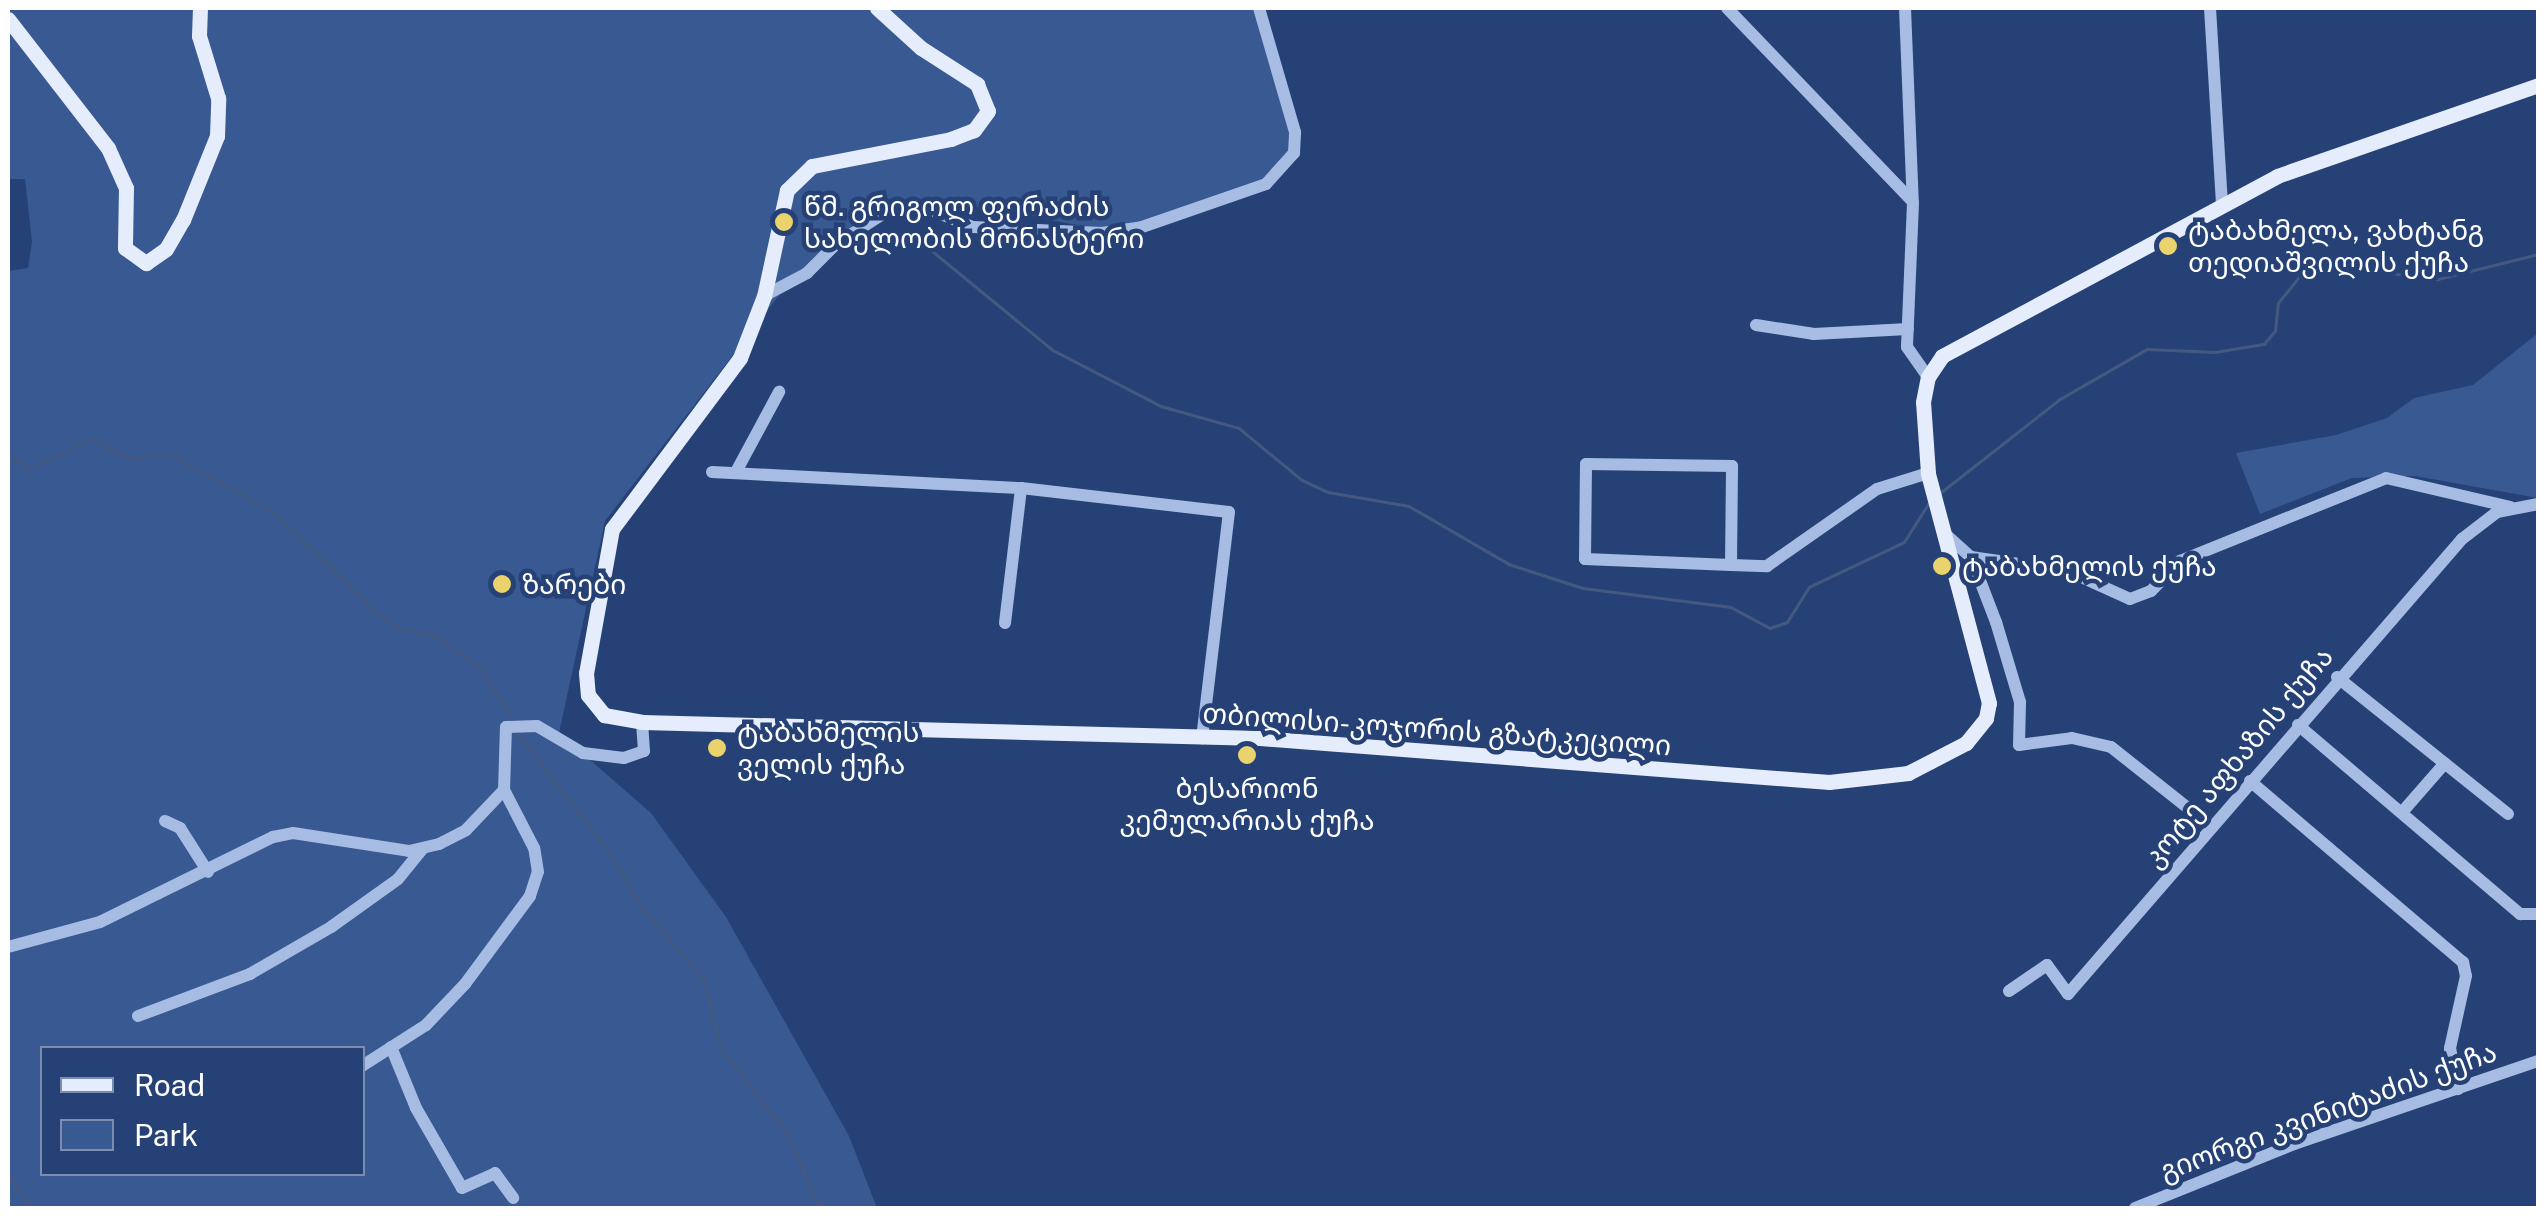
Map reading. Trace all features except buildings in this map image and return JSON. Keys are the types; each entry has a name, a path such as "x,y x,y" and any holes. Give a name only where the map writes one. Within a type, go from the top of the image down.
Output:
{"main road":[{"path":"8,19 108,148 126,188 125,248 146,263 166,249 183,220 217,136 218,98 199,36 200,8"},
{"name":"თბილისი-კოჯორის გზატკეცილი","path":"878,8 921,48 977,84 988,111 974,130 952,139 840,157 797,176 779,212 764,296 726,381 631,499 606,546 586,684 604,715 642,722 1202,738 1829,782 1908,773 1966,744 1986,718 1989,703 1928,473 1922,402 1928,377"},
{"path":"1928,377 1960,342 2277,176 2538,84"}],"street":[{"path":"764,296 807,273 836,244 886,212 933,211 974,228 1102,233 1142,227 1266,184 1294,153 1296,132 1259,8"},
{"path":"1728,8 1873,154 1913,203"},
{"path":"1905,8 1913,203 1907,348 1928,377"},
{"path":"2210,8 2222,203"},
{"path":"1756,326 1814,334 1908,328"},
{"path":"737,470 779,392"},
{"path":"1731,565 1732,466 1586,464 1585,559 1731,565 1767,566 1877,489 1928,473"},
{"path":"712,472 737,470 1021,488 1228,512 1202,738"},
{"path":"1971,556 2068,572 2130,599 2151,591 2180,561 2386,478 2514,508 2538,504"},
{"path":"1005,623 1021,488"},
{"name":"კოტე აფხაზის ქუჩა","path":"2009,990 2047,965 2068,994 2337,677 2480,520 2514,508"},
{"path":"1944,532 1971,556 2015,678 2019,745 2072,738 2111,748 2212,827"},
{"path":"2337,677 2508,814"},
{"path":"365,1064 426,1025 465,984 530,896 538,872 534,848 504,790 506,726 537,726 583,753 624,758 644,751 642,722"},
{"path":"2298,725 2404,810 2520,914 2538,914"},
{"path":"2404,810 2444,763"},
{"path":"2250,781 2462,962 2466,976 2450,1048 2458,1088"},
{"path":"8,947 100,922 293,832 375,848 424,848 466,830 504,790"},
{"path":"165,822 180,828 208,872"},
{"path":"138,1016 250,974 331,927 398,879 424,848"},
{"path":"391,1048 416,1108 462,1188 495,1173 513,1198"},
{"name":"გიორგი კვინიტაძის ქუჩა","path":"2135,1208 2538,1061"}],"green space":[{"path":"8,8 1253,8 1287,97 1291,153 1265,182 1181,213 1101,229 945,202 879,202 790,281 605,521 559,733 651,813 726,917 849,1136 877,1208 8,1208 8,271 28,268 32,242 25,179 8,179"},
{"path":"2538,333 2538,498 2415,476 2352,478 2260,514 2236,453 2336,435 2387,418 2414,398 2473,385"}],"waterway":[{"path":"871,237 925,245 1053,350 1161,406 1239,428 1302,480 1328,492 1409,506 1509,564 1583,588 1731,607 1770,628 1787,622 1809,587 1904,542 1930,501"},
{"path":"1940,493 2060,399 2147,349 2215,352 2264,344 2275,331 2278,303 2298,278 2328,265 2438,279 2538,254"},
{"path":"8,455 30,469 91,439 131,459 169,453 275,513 375,612 400,628 438,636 481,669 511,715"},
{"path":"518,733 613,857 642,908 704,979 721,1049 786,1131 820,1208"},
{"path":"8,1176 34,1208"}],"place":[{"name":"წმ. გრიგოლ ფერაძის სახელობის მონასტერი","path":"784,222"},
{"name":"ტაბახმელა, ვახტანგ თედიაშვილის ქუჩა","path":"2168,246"},
{"name":"ტაბახმელის ქუჩა","path":"1942,566"},
{"name":"ზარები","path":"502,584"},
{"name":"ტაბახმელის ველის ქუჩა","path":"717,748"},
{"name":"ბესარიონ კემულარიას ქუჩა","path":"1247,755"}]}
